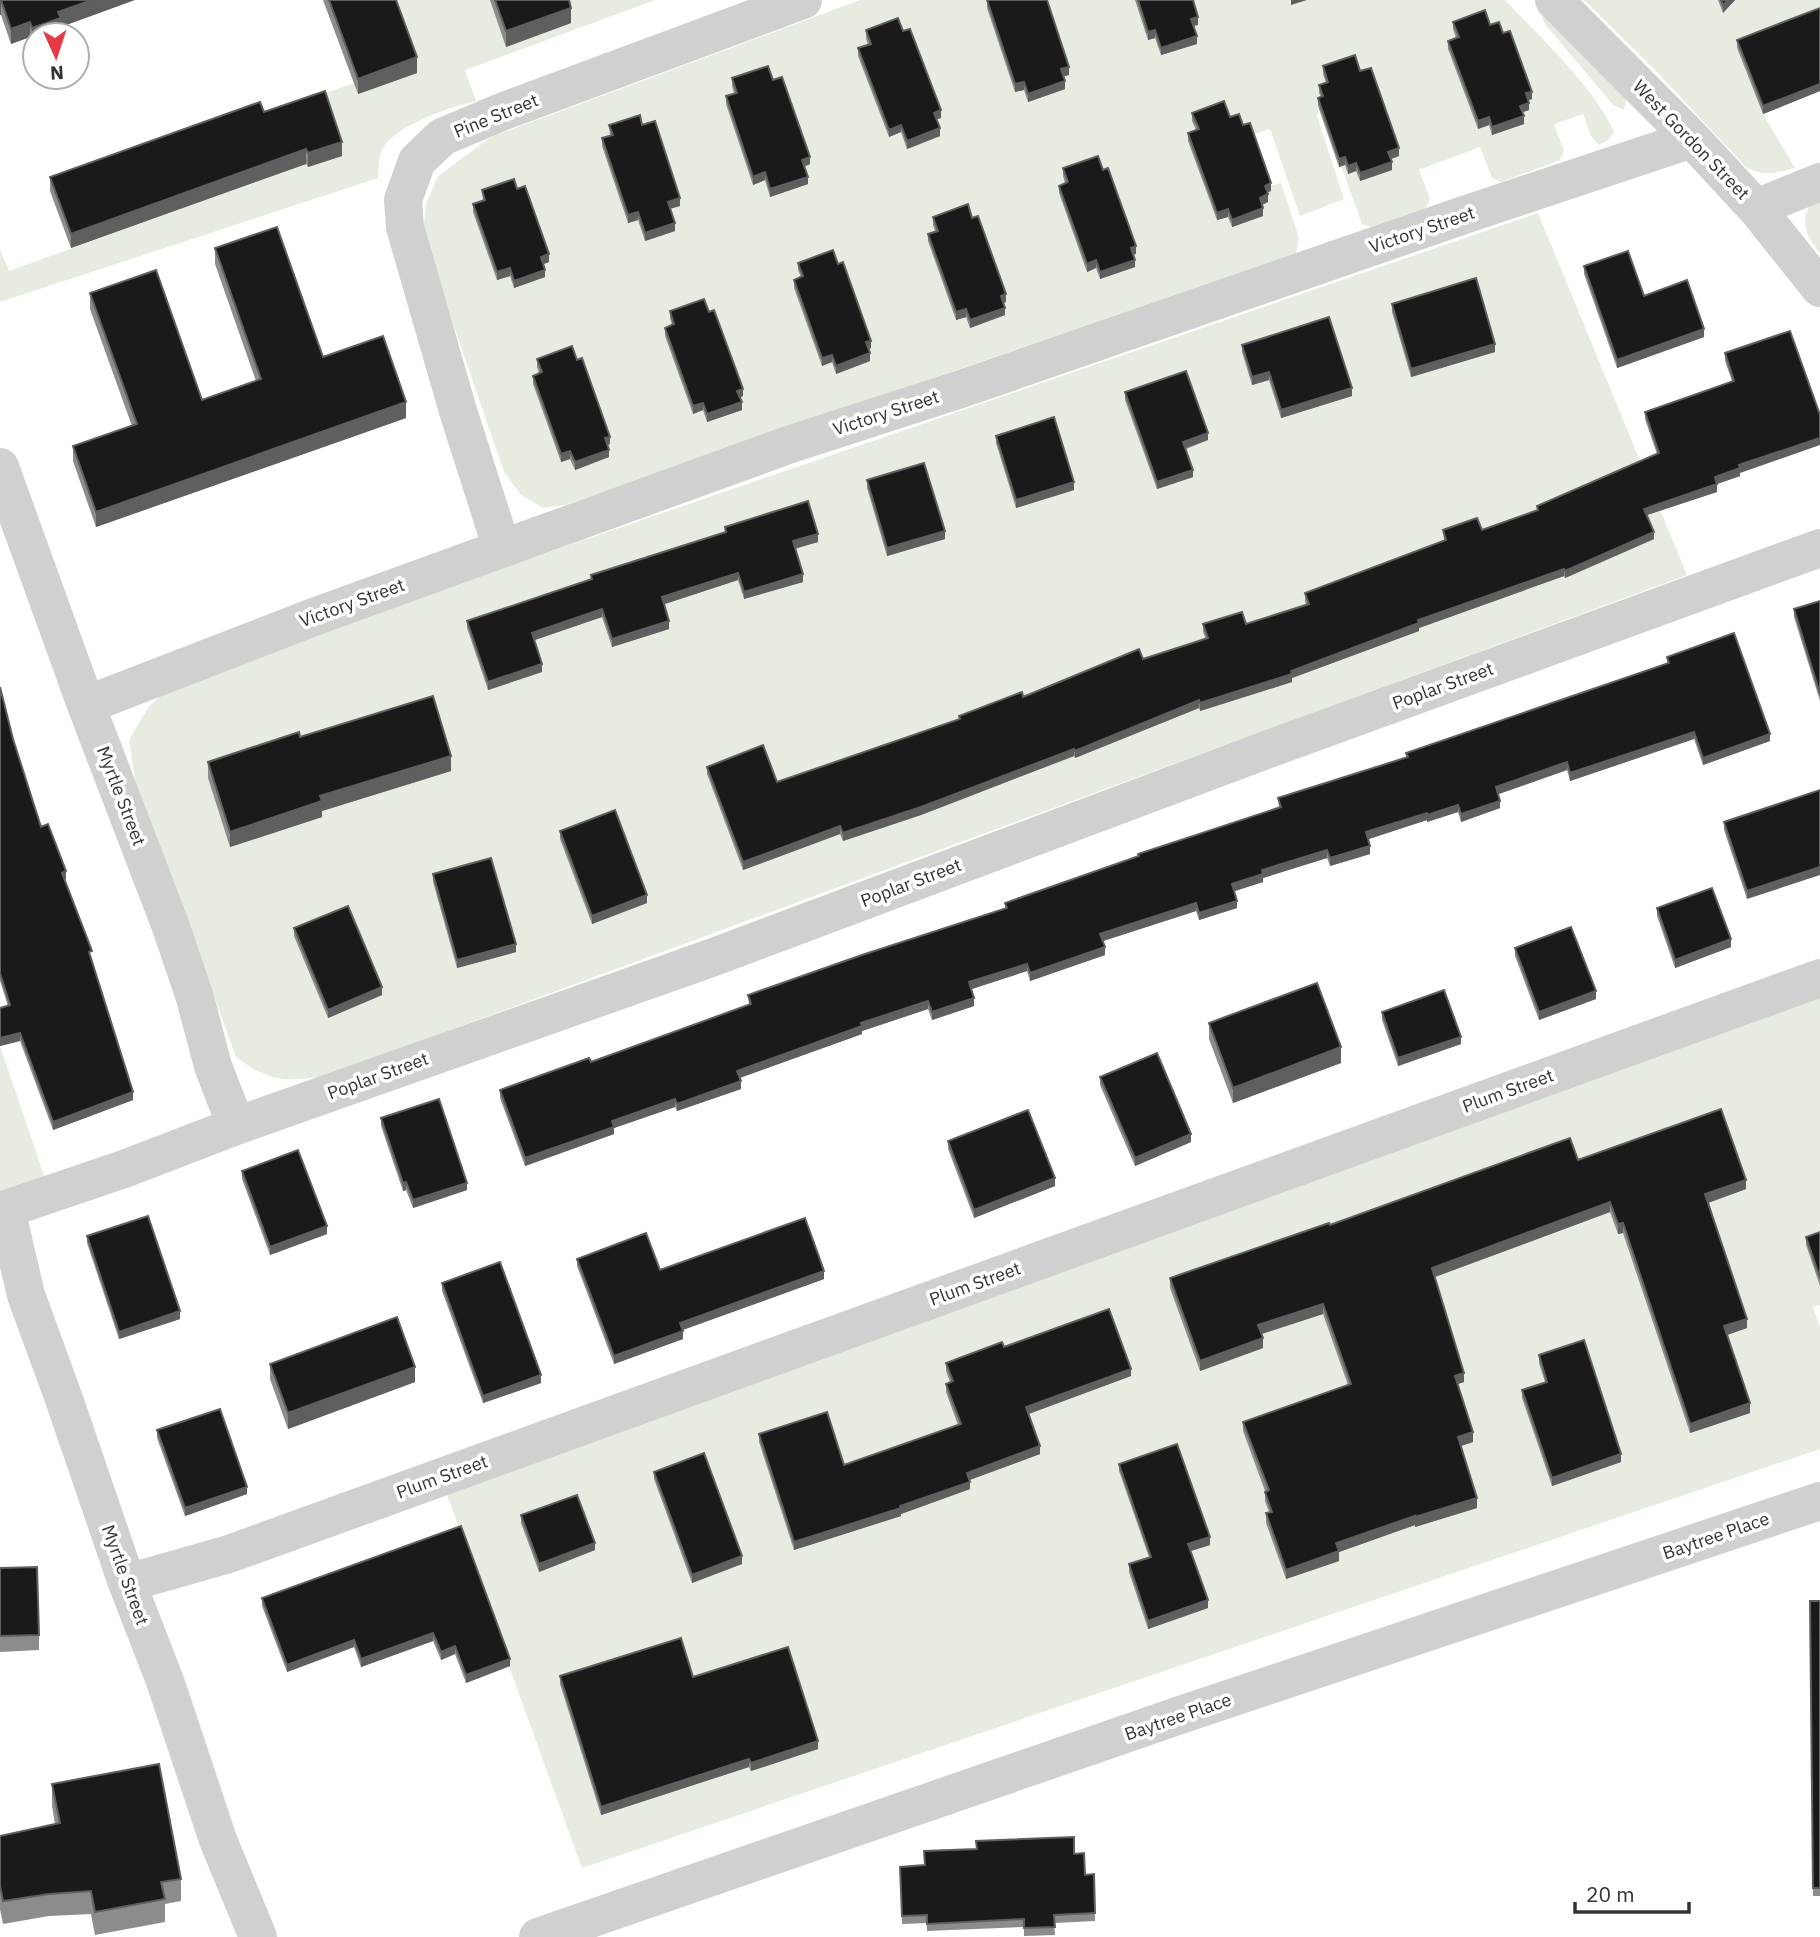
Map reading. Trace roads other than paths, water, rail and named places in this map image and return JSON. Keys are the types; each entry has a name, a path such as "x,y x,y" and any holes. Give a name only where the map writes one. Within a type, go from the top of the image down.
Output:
{"street":[{"name":"Pine Street","path":"502,548 458,411 405,227 403,200 417,161 442,137 504,111 803,0"},
{"name":"West Gordon Street","path":"1554,0 1692,139 1756,208 1820,288"},
{"name":"Victory Street","path":"86,705 311,618 788,445 961,389 1692,139"},
{"path":"1756,208 1820,182"},
{"name":"Myrtle Street","path":"0,467 86,705 171,927 195,999 213,1066 236,1126"},
{"name":"Poplar Street","path":"3,1210 711,958 1266,750 1820,548"},
{"name":"Plum Street","path":"127,1583 229,1554 1820,978"},
{"name":"Myrtle Street","path":"3,1210 26,1295 127,1583 165,1681 218,1840 258,1937"},
{"name":"Baytree Place","path":"538,1937 1186,1713 1820,1501"}]}
